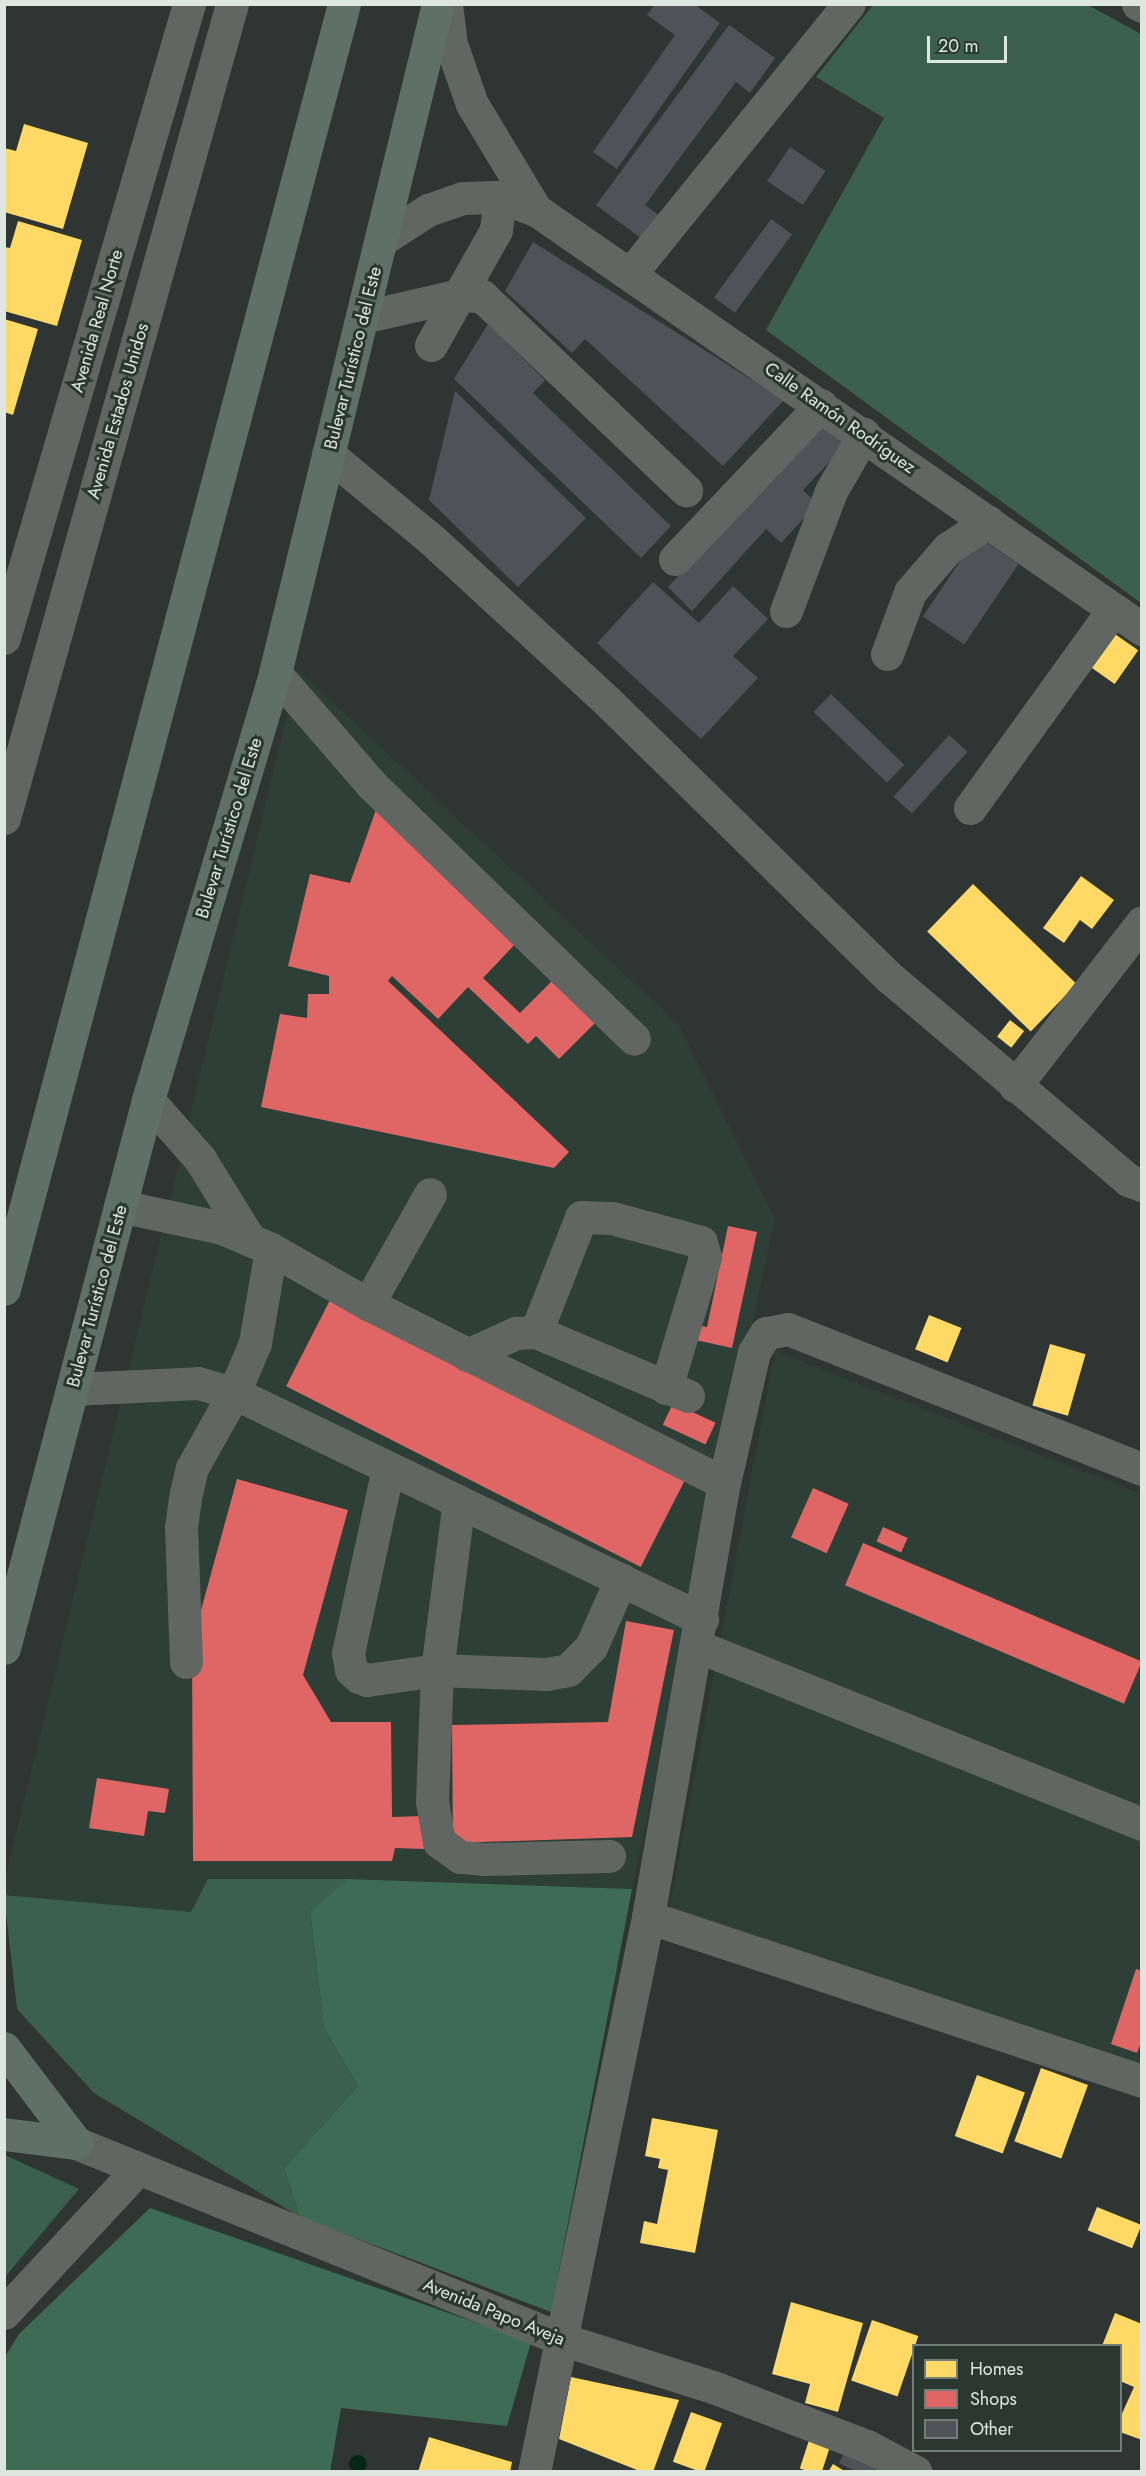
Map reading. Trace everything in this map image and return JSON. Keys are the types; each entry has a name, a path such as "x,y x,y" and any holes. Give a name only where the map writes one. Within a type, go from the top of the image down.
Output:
{"highway":[{"path":"4,1289 344,4"},
{"name":"Bulevar Turístico del Este","path":"4,1648 148,1100 275,673 383,239 438,4"},
{"path":"4,2048 76,2143"},
{"path":"4,2134 76,2143"}],"street":[{"name":"Avenida Real Norte","path":"4,638 189,4"},
{"name":"Avenida Estados Unidos","path":"4,818 232,4"},
{"path":"446,4 451,44 472,104 536,210"},
{"path":"631,273 849,4"},
{"path":"383,239 428,210 454,201 500,197 536,210"},
{"path":"431,345 496,230 500,197"},
{"name":"Calle Ramón Rodríguez","path":"536,210 864,434 1142,629"},
{"path":"363,317 460,295 482,296 501,311 686,490"},
{"path":"675,559 821,405"},
{"path":"786,610 831,491 864,434"},
{"path":"328,454 432,540 608,701 889,977 1128,1180 1142,1185"},
{"path":"887,654 910,592 948,548 988,522"},
{"path":"970,808 1113,610"},
{"path":"275,673 372,784 634,1039"},
{"path":"1015,1086 1142,922"},
{"path":"148,1100 200,1159 261,1244 255,1343 234,1393 192,1468 186,1492 181,1527 186,1662"},
{"path":"368,1304 430,1194"},
{"path":"120,1206 222,1228 261,1244 368,1304 724,1483"},
{"path":"467,1355 516,1333 536,1332 677,1392 705,1257 701,1242 612,1218 581,1217 536,1332"},
{"path":"534,2472 564,2340 648,1917 700,1633 724,1483 754,1352 766,1333 788,1329 1142,1469"},
{"path":"72,1389 198,1383 234,1393 621,1579 700,1633 1142,1824"},
{"path":"388,1468 348,1653 351,1670 367,1680 437,1670 546,1674 568,1670 591,1647 621,1579"},
{"path":"459,1500 437,1670 432,1801 439,1842 460,1857 484,1859 609,1856"},
{"path":"648,1917 1142,2081"},
{"name":"Avenida Papo Aveja","path":"76,2143 137,2170 564,2340 713,2387 867,2446 916,2472"},
{"path":"4,2313 137,2170"}],"shaded area":[{"path":"873,5 1088,5 1141,34 1141,603 766,330 884,118 816,77"},
{"path":"298,670 679,1025 775,1219 632,1889 347,1879 208,1879 191,1912 5,1895 5,1879"},
{"path":"775,1351 1141,1494 1141,2067 669,1910"},
{"path":"208,1879 347,1879 310,1911 324,2028 358,2086 284,2168 300,2217 94,2093 17,2009 4,1895 191,1912"},
{"path":"347,1879 632,1889 551,2312 300,2217 284,2168 358,2086 324,2028 310,1911"},
{"path":"4,2155 79,2189 5,2277"},
{"path":"150,2208 531,2342 507,2426 341,2408 330,2472 5,2471 4,2358 19,2334"},
{"path":"358,2455 364,2458 367,2464 364,2470 358,2473 352,2470 349,2464 352,2458"}],"building: Homes":[{"path":"24,124 88,143 63,229 4,212 4,148 16,151"},
{"path":"18,221 82,240 57,326 4,311 4,247 10,248"},
{"path":"4,319 38,329 13,415 4,412"},
{"path":"1112,632 1138,650 1115,684 1088,666"},
{"path":"1081,876 1114,900 1092,929 1080,920 1064,943 1043,928"},
{"path":"973,884 1077,984 1031,1032 927,931"},
{"path":"1010,1020 1024,1031 1011,1048 997,1037"},
{"path":"929,1315 961,1328 948,1362 915,1349"},
{"path":"1050,1344 1086,1354 1068,1416 1032,1406"},
{"path":"1041,2068 1088,2085 1061,2158 1014,2141"},
{"path":"977,2075 1025,2092 1003,2154 955,2136"},
{"path":"652,2118 718,2130 695,2253 640,2243 644,2221 657,2224 668,2170 658,2168 660,2159 645,2156"},
{"path":"1097,2207 1142,2225 1132,2248 1088,2230"},
{"path":"791,2302 863,2323 838,2412 805,2403 810,2384 772,2374"},
{"path":"1115,2313 1142,2324 1142,2440 1122,2433 1122,2414 1134,2387 1122,2382 1122,2344 1103,2344"},
{"path":"872,2320 918,2336 916,2344 912,2344 912,2354 897,2396 851,2381"},
{"path":"571,2377 679,2400 653,2472 642,2472 559,2439"},
{"path":"691,2412 722,2423 704,2472 673,2462"},
{"path":"429,2437 512,2462 510,2472 418,2472"},
{"path":"810,2437 831,2444 822,2472 800,2468"},
{"path":"833,2464 846,2472 828,2472"}],"building: Shops":[{"path":"378,804 517,942 483,978 520,1013 555,978 598,1020 559,1059 536,1036 528,1044 468,987 438,1019 392,976 388,981 569,1152 554,1168 261,1107 280,1014 307,1018 308,994 329,994 329,976 288,966 310,874 350,883"},
{"path":"728,1226 757,1232 732,1348 691,1339 694,1325 707,1327"},
{"path":"331,1298 686,1479 641,1567 286,1386"},
{"path":"673,1403 716,1423 705,1445 663,1425"},
{"path":"237,1479 348,1510 303,1675 331,1722 391,1722 392,1817 423,1816 425,1849 395,1848 392,1861 193,1861 192,1643"},
{"path":"813,1488 849,1504 827,1553 791,1537"},
{"path":"883,1527 908,1538 901,1553 876,1542"},
{"path":"863,1543 1142,1661 1124,1704 845,1585"},
{"path":"626,1621 674,1630 632,1837 453,1843 452,1725 608,1722"},
{"path":"97,1778 169,1789 165,1813 148,1811 144,1836 89,1828"},
{"path":"1136,1969 1142,1971 1142,2040 1137,2053 1111,2044"}],"building: Other":[{"path":"655,4 694,4 720,23 617,169 593,152 675,35 647,15"},
{"path":"729,25 775,58 750,93 736,82 645,205 660,216 642,239 596,205"},
{"path":"790,147 826,171 803,205 767,181"},
{"path":"771,219 792,234 735,313 714,297"},
{"path":"533,242 784,400 723,466 585,339 572,353 505,291"},
{"path":"488,324 545,380 533,393 671,526 641,558 454,379"},
{"path":"455,391 586,518 518,587 429,500"},
{"path":"826,420 848,442 803,490 817,504 781,543 766,529 692,611 668,587"},
{"path":"977,536 1018,564 964,644 923,616"},
{"path":"653,582 699,623 733,586 768,619 733,656 758,678 701,739 597,643"},
{"path":"831,694 904,765 887,783 814,712"},
{"path":"949,735 968,752 912,813 893,797"},
{"path":"846,2449 877,2464 873,2472 857,2472 839,2463"}]}
